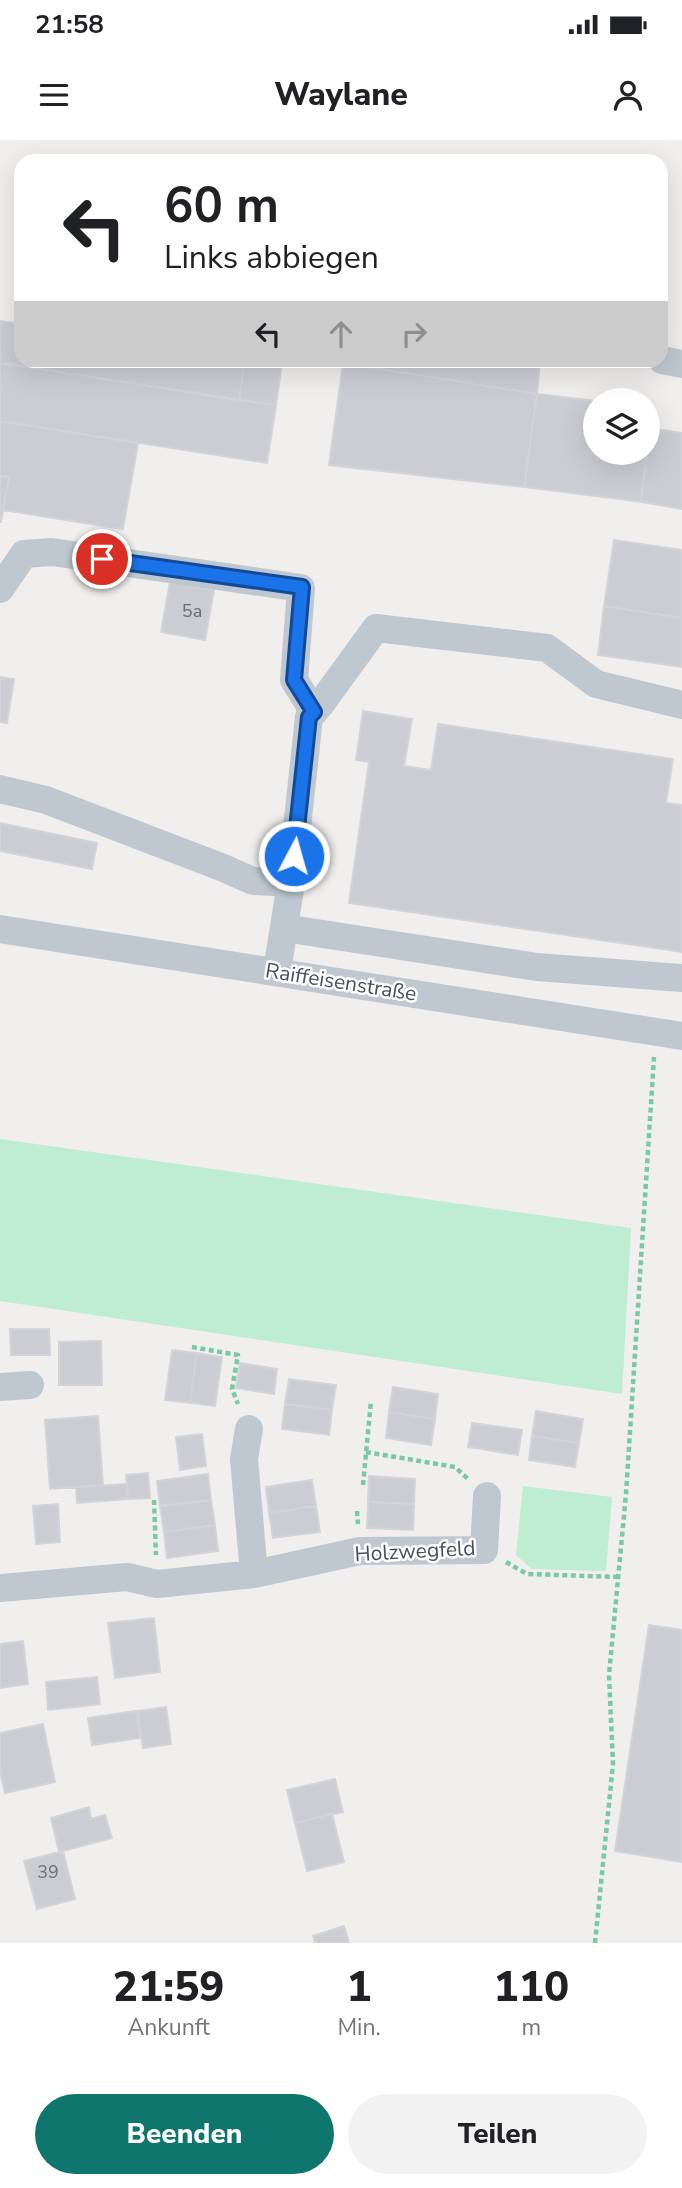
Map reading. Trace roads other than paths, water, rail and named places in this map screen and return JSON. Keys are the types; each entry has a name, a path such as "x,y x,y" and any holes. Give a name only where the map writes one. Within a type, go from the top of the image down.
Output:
{"street":[{"path":"0,589 24,554 52,552 302,587 294,680 314,712"},
{"path":"276,971 291,883 309,717 376,628 547,648 596,684 682,705"},
{"path":"0,789 46,800 253,881 291,883"},
{"path":"284,928 537,967 682,978"},
{"name":"Raiffeisenstraße","path":"0,929 669,1034"},
{"path":"0,1387 30,1385"},
{"path":"249,1429 244,1460 254,1574"},
{"name":"Holzwegfeld","path":"0,1588 127,1577 158,1584 254,1574 360,1551 484,1550 487,1496"}]}
